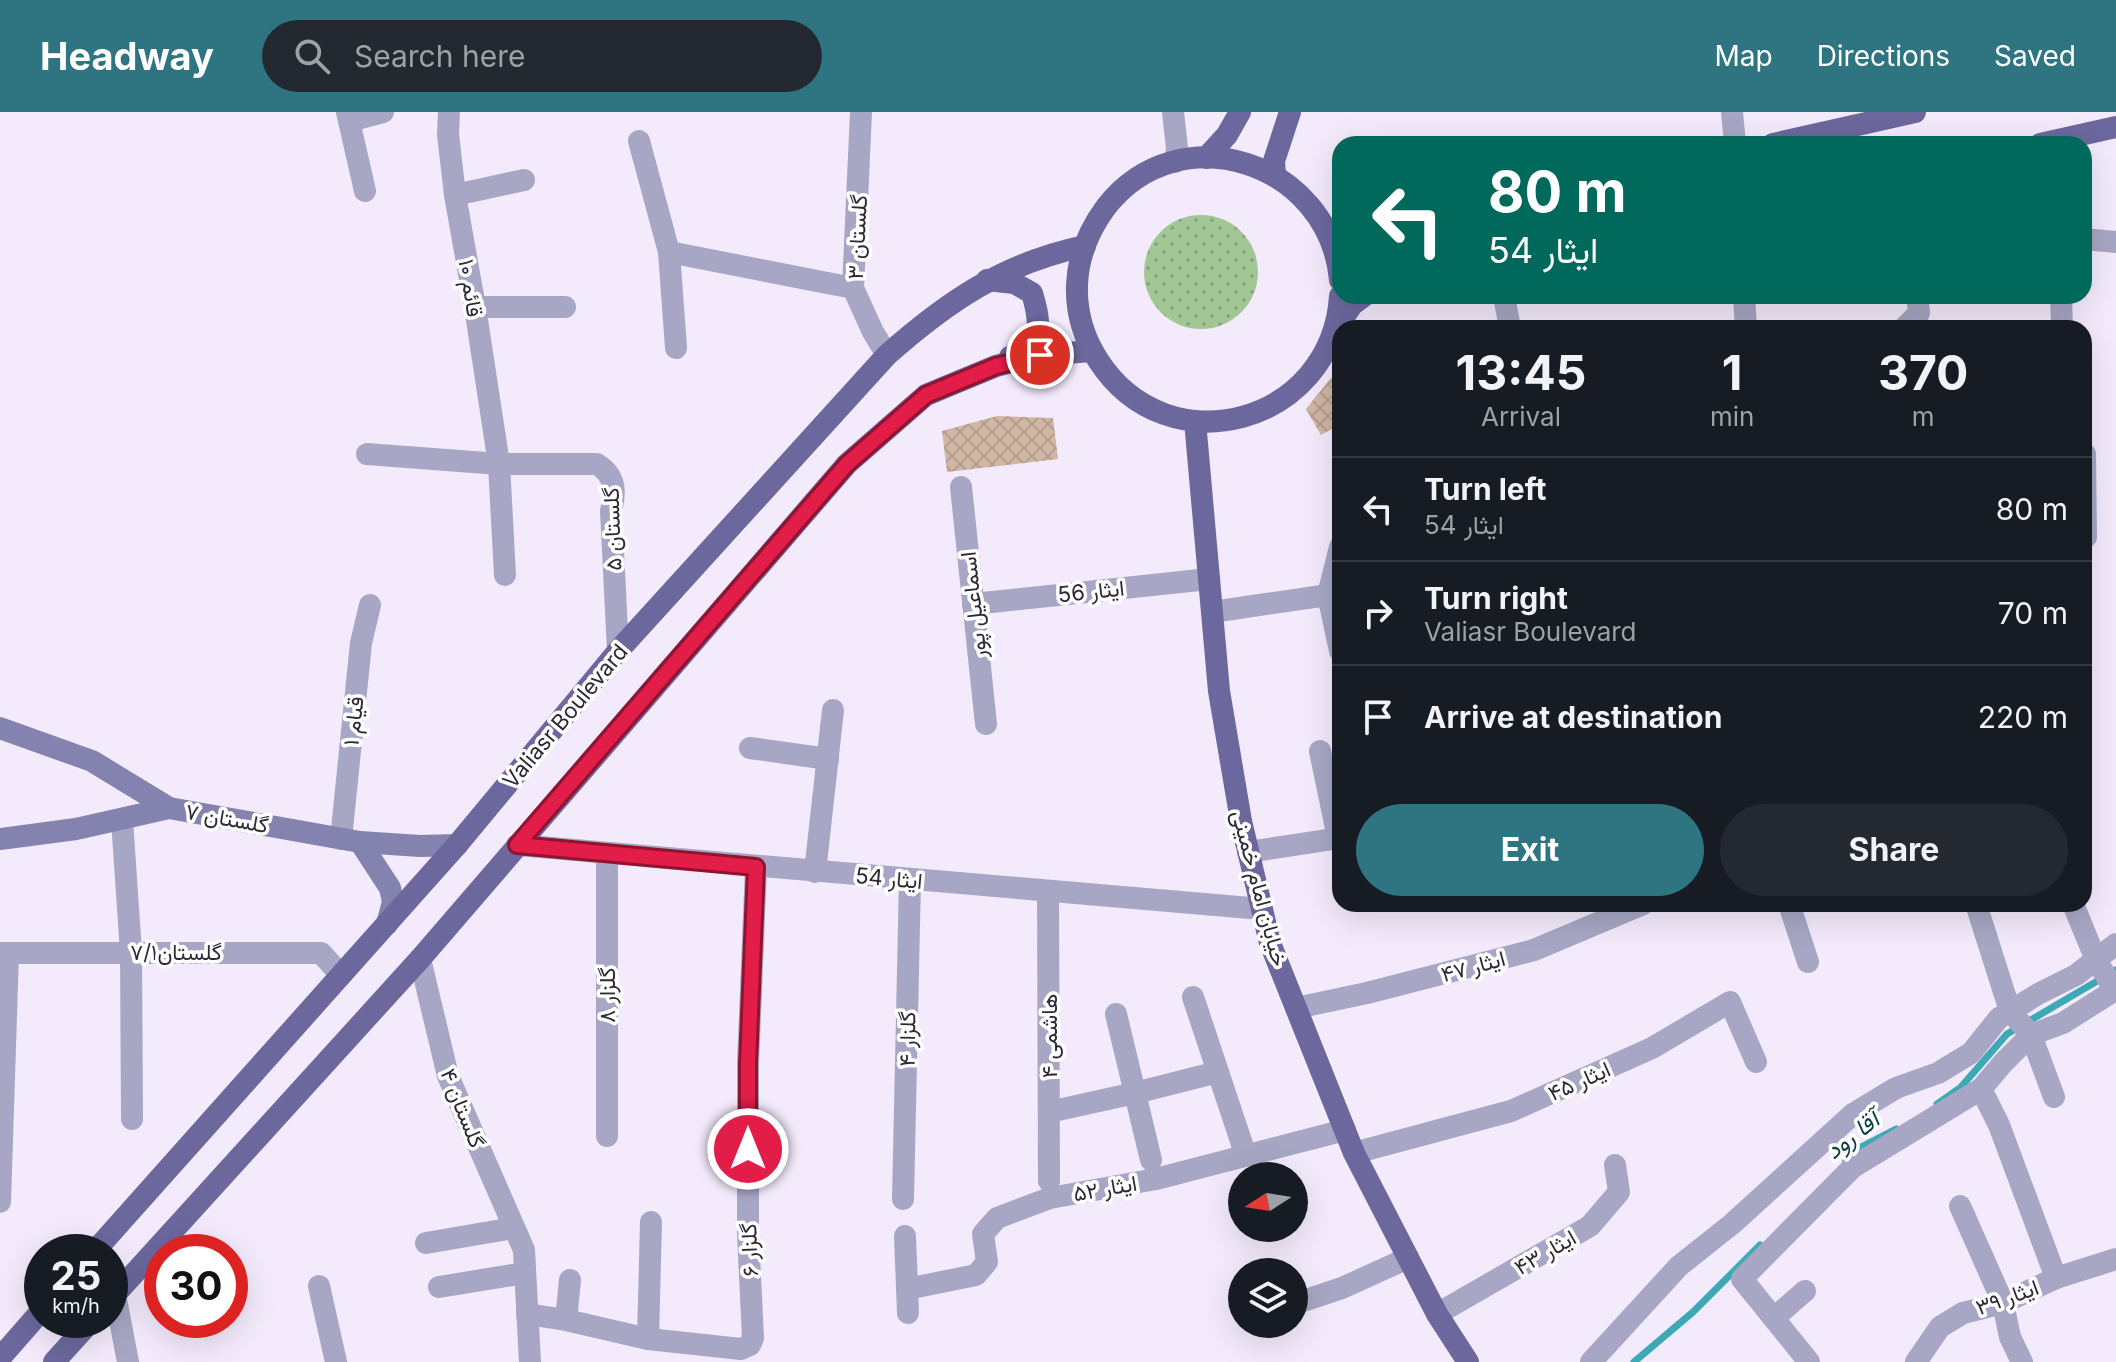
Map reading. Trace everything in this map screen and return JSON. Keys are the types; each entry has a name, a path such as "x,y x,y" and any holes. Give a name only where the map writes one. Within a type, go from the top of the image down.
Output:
{"main road":[{"path":"1206,158 1227,135 1240,112"},
{"path":"1275,175 1274,161 1290,112"},
{"path":"1799,136 1855,119 1915,112"},
{"path":"2076,136 2116,127"},
{"path":"1332,244 1302,196 1275,175 1240,161 1206,158 1175,162 1153,170 1122,190 1099,217 1079,266 1078,302 1092,351 1115,382 1136,399 1165,414 1195,421 1236,419 1281,401 1315,368 1332,335"},
{"path":"1313,210 1332,225"},
{"name":"Valiasr Boulevard","path":"110,1234 457,845 618,651 887,355 924,322 987,280 1054,252 1085,246"},
{"path":"987,280 1014,283 1032,293 1039,316 1036,335 1024,349 996,366"},
{"path":"1341,320 1353,304"},
{"path":"128,1279 420,959 847,464 926,395 996,366 1040,355 1092,351"},
{"name":"خیابان امام خمینی","path":"1195,421 1219,691 1241,821 1270,943 1354,1153 1461,1361"},
{"path":"0,728 92,761 169,808"},
{"name":"گلستان ۷","path":"0,839 76,829 169,808 350,840 420,846 457,845"},
{"path":"350,840 390,888 393,902 387,924"},
{"path":"0,1358 24,1331"},
{"path":"54,1362 76,1338"}],"street":[{"path":"365,191 348,117 383,112"},
{"name":"قائم ۱۰","path":"449,112 448,134 455,195 499,464 505,575"},
{"name":"گلستان ۳","path":"861,112 853,288 887,355"},
{"path":"1173,112 1177,148 1175,162"},
{"path":"1732,112 1734,136"},
{"path":"639,141 669,252 676,348"},
{"path":"455,195 524,180"},
{"path":"2092,240 2116,242"},
{"path":"669,252 853,288"},
{"path":"475,307 565,307"},
{"path":"367,454 499,464"},
{"name":"گلستان ۵","path":"499,464 597,464 607,470 616,494 611,511 618,651"},
{"name":"اسماعیل پور","path":"961,487 986,724"},
{"name":"ایثار 56","path":"973,604 1209,579"},
{"path":"1212,612 1332,593"},
{"name":"قیام ۱","path":"350,840 361,643 370,605"},
{"path":"815,872 833,710"},
{"path":"750,748 828,759"},
{"path":"1320,751 1332,806"},
{"path":"122,820 131,952 132,1119"},
{"path":"1248,852 1332,839"},
{"name":"ایثار 54","path":"517,845 1262,909"},
{"name":"گلزار ۸","path":"607,854 607,1136"},
{"name":"گلزار ۶","path":"648,1339 741,1349 750,1345 753,1338 748,1234 748,1064 756,867"},
{"name":"گلزار ۴","path":"903,1199 910,880"},
{"name":"هاشمی ۴","path":"1048,891 1049,1181"},
{"name":"ایثار ۴۷","path":"1296,1008 1534,950 1624,912"},
{"path":"1792,912 1808,962"},
{"path":"1979,912 2010,1011 2031,1035 2054,1097"},
{"path":"1809,1362 1742,1279 1853,1167 1981,1089 2031,1035 2063,1023 2116,991 2096,960 2076,912"},
{"path":"1591,1362 1679,1266 1732,1224 1853,1114 1896,1088 1938,1073 1971,1053 1999,1018 2076,975 2116,944"},
{"path":"0,1202 4,953"},
{"name":"گلستان۷/۱","path":"4,953 321,953 341,975"},
{"name":"گلستان ۴","path":"420,959 448,1076 514,1228 524,1261"},
{"path":"1193,997 1246,1156"},
{"name":"ایثار ۴۵","path":"1354,1153 1511,1111 1652,1048 1730,1002 1756,1062"},
{"path":"1116,1014 1151,1160"},
{"path":"1049,1112 1218,1072"},
{"path":"1981,1089 1999,1125 2056,1278"},
{"name":"ایثار ۵۲","path":"907,1289 976,1275 987,1262 983,1234 997,1218 1050,1198 1156,1179 1345,1130"},
{"name":"ایثار ۴۳","path":"1437,1314 1590,1226 1619,1192 1615,1165"},
{"path":"1960,1206 2003,1303 2010,1337 2022,1362"},
{"path":"527,1314 648,1339 651,1222"},
{"path":"426,1243 514,1228"},
{"path":"905,1236 908,1313"},
{"path":"1308,1299 1342,1288 1408,1258"},
{"name":"ایثار ۳۹","path":"1916,1362 1940,1327 1963,1313 2003,1303 2056,1278 2116,1259"},
{"path":"439,1287 524,1261 530,1362"},
{"path":"566,1320 570,1280"},
{"path":"319,1286 336,1362"},
{"path":"1774,1318 1805,1291"},
{"path":"122,1338 128,1362"}],"green space":[{"path":"1201,215 1223,219 1241,232 1254,250 1258,272 1254,294 1241,312 1223,325 1201,329 1179,325 1161,312 1148,294 1144,272 1148,250 1161,232 1179,219"}],"building":[{"path":"1332,377 1332,429 1321,435 1306,409"},
{"path":"997,416 1053,418 1058,459 947,472 942,431"}],"waterway":[{"name":"آقا رود","path":"1937,1104 1961,1087 2007,1034 2116,970"},
{"name":"آقا رود","path":"1846,1161 1861,1147 1896,1129"},
{"name":"آقا رود","path":"1634,1362 1693,1312 1760,1245"}],"route":[{"path":"748,1149 748,1064 756,867 517,845 847,464 926,395 996,366 1040,355"}]}
